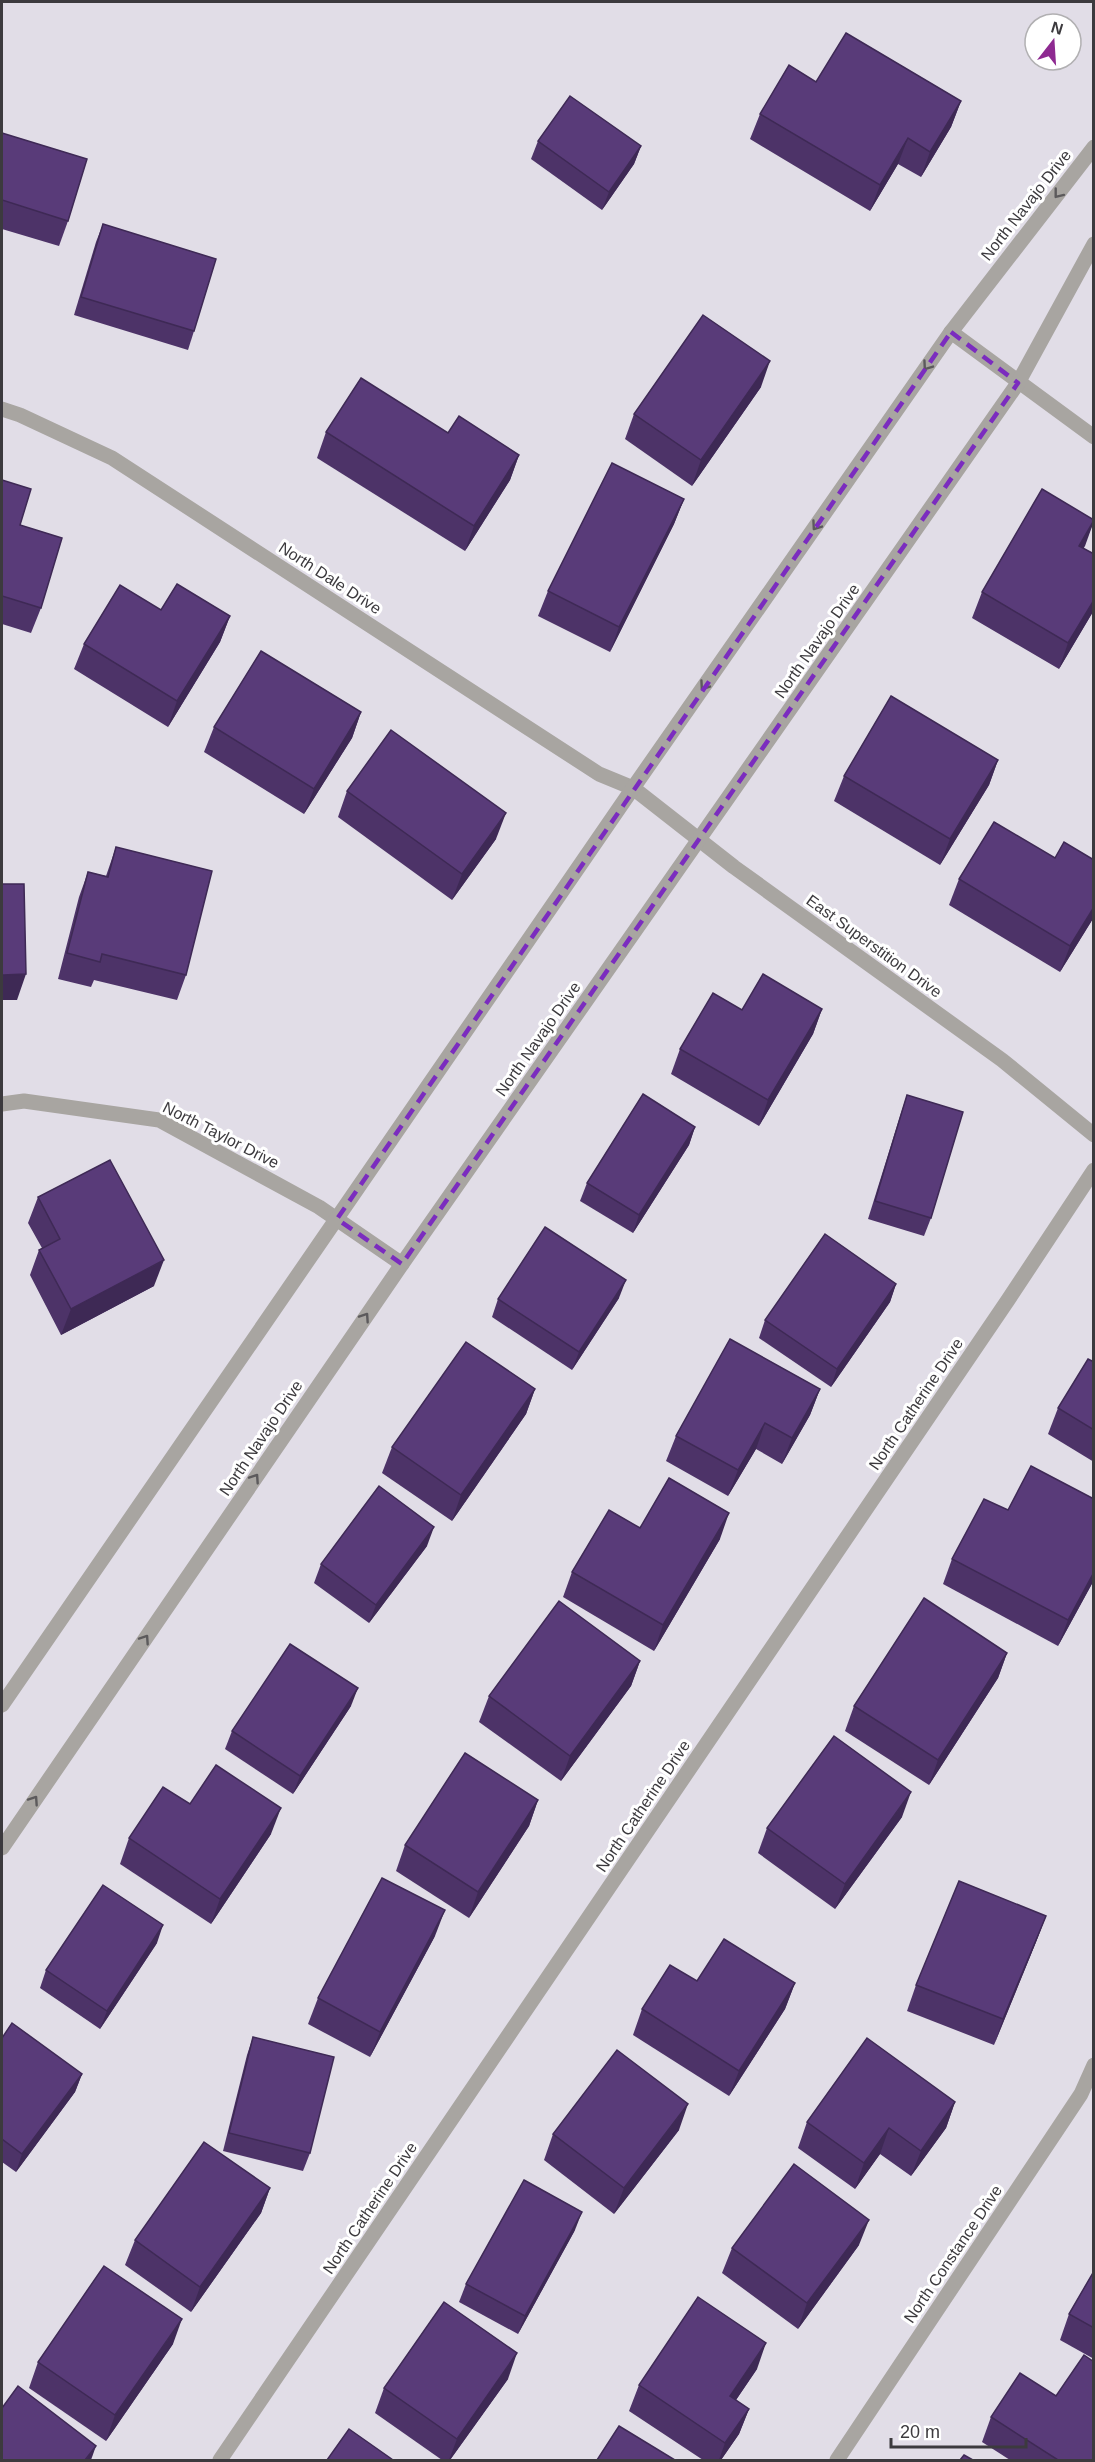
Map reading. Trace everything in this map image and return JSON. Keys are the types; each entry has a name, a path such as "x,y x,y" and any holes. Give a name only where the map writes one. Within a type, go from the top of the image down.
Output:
{"street":[{"name":"North Navajo Drive","path":"2,1705 633,788 951,332 1094,147"},
{"name":"North Navajo Drive","path":"2,1848 402,1263 700,840 1018,382 1094,244"},
{"path":"951,332 1094,436"},
{"name":"North Dale Drive","path":"2,409 20,415 112,458 599,774 633,788"},
{"name":"East Superstition Drive","path":"633,788 700,840 1002,1060 1094,1134"},
{"name":"North Taylor Drive","path":"2,1104 24,1101 159,1120 336,1219 402,1263"},
{"name":"North Catherine Drive","path":"220,2460 988,1330 1094,1170"},
{"name":"North Constance Drive","path":"837,2460 1080,2094 1094,2065"}],"highlighted area":[{"path":"951,332 1018,383 402,1264 337,1219"}],"building":[{"path":"846,33 961,101 930,152 908,138 880,185 760,114 789,65 816,82"},
{"path":"570,96 641,146 609,192 538,141"},
{"path":"2,133 87,159 68,221 2,200"},
{"path":"103,224 216,259 194,331 81,297"},
{"path":"703,315 770,361 701,460 634,414"},
{"path":"361,378 448,433 459,416 519,455 474,526 326,432"},
{"path":"612,463 684,499 619,627 548,591"},
{"path":"2,480 31,489 20,525 62,538 41,608 2,596"},
{"path":"1042,489 1094,520 1079,546 1094,554 1094,600 1068,643 982,592"},
{"path":"177,584 230,616 177,701 84,644 120,585 161,610"},
{"path":"261,651 361,712 314,789 214,727"},
{"path":"891,696 998,760 950,839 844,776"},
{"path":"391,730 506,813 462,874 347,791"},
{"path":"994,822 1055,858 1064,842 1094,860 1094,907 1070,946 959,879"},
{"path":"116,847 212,871 186,975 102,954 100,962 67,953 88,872 108,877"},
{"path":"2,884 24,884 26,974 2,975"},
{"path":"763,974 822,1009 768,1100 680,1049 713,993 742,1010"},
{"path":"643,1094 695,1127 639,1215 587,1183"},
{"path":"907,1095 963,1112 931,1218 875,1201"},
{"path":"110,1160 164,1260 71,1309 39,1250 60,1239 38,1197"},
{"path":"545,1227 626,1280 579,1352 498,1299"},
{"path":"825,1234 896,1284 837,1369 765,1320"},
{"path":"730,1339 820,1389 792,1438 765,1423 738,1470 676,1436"},
{"path":"466,1342 535,1389 461,1495 392,1447"},
{"path":"1088,1359 1094,1362 1094,1430 1058,1408"},
{"path":"1031,1466 1094,1499 1094,1572 1068,1620 952,1559 984,1499 1008,1510"},
{"path":"669,1478 729,1513 663,1625 572,1572 609,1510 640,1528"},
{"path":"379,1486 434,1527 376,1605 321,1564"},
{"path":"924,1598 1007,1653 938,1760 854,1706"},
{"path":"559,1601 640,1661 570,1756 489,1696"},
{"path":"290,1644 358,1688 300,1776 232,1731"},
{"path":"834,1736 911,1792 845,1884 767,1828"},
{"path":"465,1753 538,1800 478,1892 405,1845"},
{"path":"216,1765 281,1808 220,1899 129,1838 163,1787 190,1804"},
{"path":"382,1878 445,1910 380,2032 318,1998"},
{"path":"959,1881 1046,1916 1003,2019 916,1985"},
{"path":"103,1885 163,1925 107,2011 46,1970"},
{"path":"724,1939 795,1983 739,2071 642,2009 670,1965 697,1981"},
{"path":"12,2023 82,2074 22,2154 2,2139 2,2038"},
{"path":"253,2037 334,2057 310,2153 229,2133"},
{"path":"867,2038 955,2102 921,2151 889,2128 864,2163 807,2122"},
{"path":"617,2050 688,2104 624,2188 553,2134"},
{"path":"204,2142 270,2188 200,2287 135,2240"},
{"path":"794,2164 869,2220 807,2303 732,2248"},
{"path":"524,2180 582,2212 525,2316 466,2284"},
{"path":"104,2266 182,2319 115,2415 38,2362"},
{"path":"1094,2271 1094,2328 1069,2314"},
{"path":"698,2297 766,2343 730,2396 749,2409 725,2443 639,2385"},
{"path":"444,2302 517,2353 457,2439 384,2388"},
{"path":"1084,2355 1094,2362 1094,2460 1058,2460 991,2417 1020,2373 1056,2396"},
{"path":"18,2386 96,2446 85,2460 2,2460 2,2408"},
{"path":"619,2426 675,2460 597,2460"},
{"path":"349,2429 393,2460 327,2460"},
{"path":"964,2455 973,2460 960,2460"}]}
